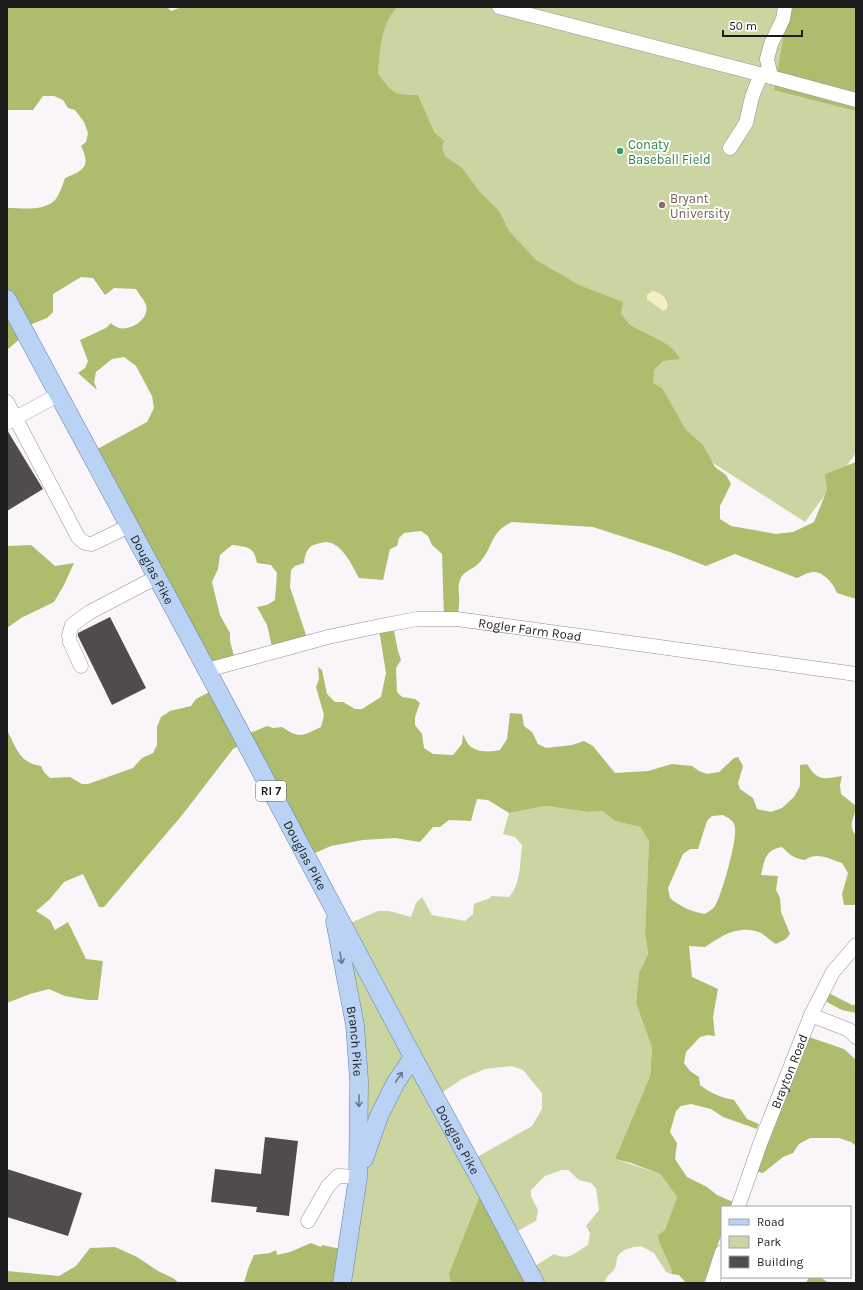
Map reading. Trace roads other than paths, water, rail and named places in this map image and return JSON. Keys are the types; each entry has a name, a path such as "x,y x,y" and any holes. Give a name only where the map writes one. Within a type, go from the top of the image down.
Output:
{"main road":[{"name":"Douglas Pike","path":"7,299 535,1283"},
{"name":"Branch Pike","path":"332,906 355,1026 359,1081 358,1178"},
{"name":"Branch Pike","path":"342,1283 358,1178 367,1146 379,1116 396,1082 413,1058"}],"street":[{"path":"499,7 853,97"},
{"path":"730,148 746,123 752,97 766,75 771,44 783,19 785,7"},
{"path":"11,421 58,394"},
{"path":"7,402 11,421 82,542 92,544 129,526"},
{"path":"81,666 70,642 69,635 72,624 90,612 157,577"},
{"name":"Rogler Farm Road","path":"207,670 328,637 375,626 417,619 457,619 856,674"},
{"name":"Brayton Road","path":"738,1206 760,1144 811,1015 832,972 856,944"},
{"path":"811,1015 849,1030 856,1037"},
{"path":"308,1221 328,1186 338,1176 358,1178"},
{"path":"712,1283 721,1255"}],"place":[{"name":"Conaty Baseball Field","path":"620,151"},
{"name":"Bryant University","path":"662,205"}]}
